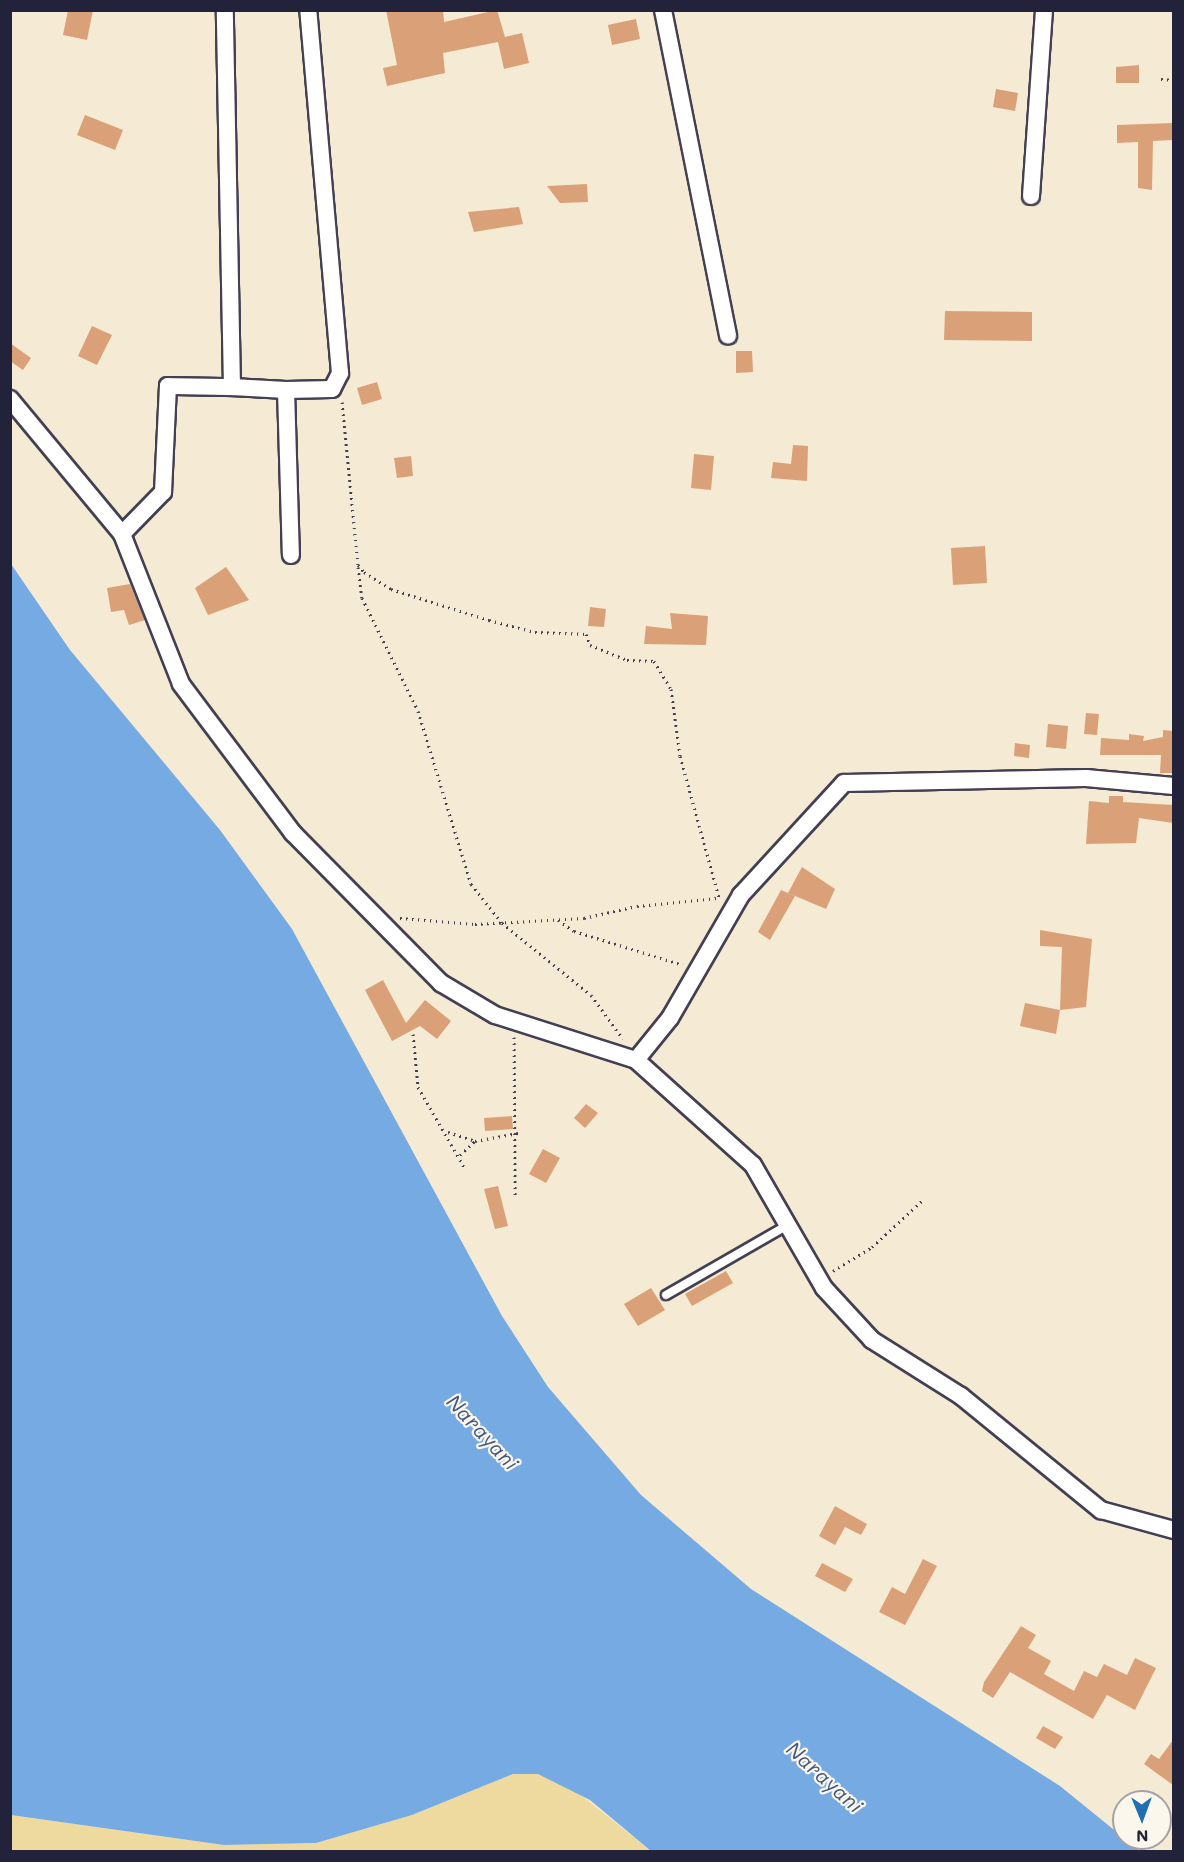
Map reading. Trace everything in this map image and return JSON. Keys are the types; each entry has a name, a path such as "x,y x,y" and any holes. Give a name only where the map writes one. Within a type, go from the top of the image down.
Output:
{"street":[{"path":"225,10 232,387"},
{"path":"122,534 163,492 168,386 286,390 332,389 340,373 308,10"},
{"path":"663,10 728,336"},
{"path":"1031,196 1044,10"},
{"path":"286,390 291,555"},
{"path":"10,399 122,534 181,684 293,833 441,983 514,1020 636,1060 753,1165 816,1275 872,1340 961,1396 1101,1510 1173,1530"},
{"path":"636,1060 699,970 741,895 844,783 1086,778 1173,786"}],"lane":[{"path":"666,1295 786,1226"}],"path":[{"path":"1161,80 1173,80"},
{"path":"332,389 342,395 362,598 418,711 471,884 502,923 591,995 636,1060"},
{"path":"358,565 391,589 535,632 586,634 590,645 608,653 654,661 671,688 680,756 719,898"},
{"path":"383,922 417,917 502,923 556,919 741,895"},
{"path":"556,919 574,931 699,970"},
{"path":"514,1020 518,1133 515,1195"},
{"path":"413,1034 418,1087 448,1132 464,1167"},
{"path":"448,1132 475,1141 518,1133"},
{"path":"460,1155 475,1141"},
{"path":"816,1275 838,1270 872,1246 924,1200"}],"sand":[{"path":"513,1774 538,1774 567,1784 651,1851 11,1852 11,1815 224,1845 316,1843 412,1815"}],"water":[{"name":"Narayani","path":"11,564 70,650 220,830 292,929 502,1316 548,1387 641,1495 751,1589 1060,1786 1112,1828 1112,1850 1140,1851 651,1851 590,1800 538,1774 513,1774 412,1815 316,1843 224,1845 11,1815"}],"building":[{"path":"68,10 93,10 87,40 63,35"},
{"path":"386,10 443,10 444,22 497,10 505,37 522,33 529,63 504,69 498,42 443,53 445,73 387,86 383,68 397,65"},
{"path":"636,19 640,39 612,45 608,25"},
{"path":"1139,65 1139,83 1116,83 1116,67"},
{"path":"996,89 1018,93 1015,111 993,107"},
{"path":"85,115 123,130 115,150 77,135"},
{"path":"1173,123 1173,140 1153,141 1152,190 1138,188 1138,142 1117,143 1117,125"},
{"path":"587,184 588,202 560,203 547,186"},
{"path":"519,207 523,224 474,232 468,212"},
{"path":"945,311 1032,312 1032,341 944,340"},
{"path":"92,326 112,335 97,365 78,356"},
{"path":"10,343 31,358 23,370 10,361"},
{"path":"736,351 752,351 753,372 736,373"},
{"path":"377,382 382,399 362,405 357,388"},
{"path":"793,445 808,446 807,481 771,478 773,462 791,464"},
{"path":"694,454 714,456 711,490 691,488"},
{"path":"411,456 413,476 397,478 394,458"},
{"path":"985,546 987,583 953,585 951,548"},
{"path":"226,567 249,600 208,615 195,588"},
{"path":"130,584 145,620 129,625 124,610 111,612 107,588"},
{"path":"590,607 606,609 604,627 588,626"},
{"path":"670,613 708,616 706,645 644,644 646,626 672,629"},
{"path":"1086,713 1099,714 1097,735 1084,734"},
{"path":"1048,724 1068,726 1066,749 1046,747"},
{"path":"1163,730 1173,731 1173,773 1160,773 1161,755 1100,755 1101,738 1129,740 1129,734 1144,736 1143,741 1163,737"},
{"path":"1015,743 1030,745 1029,758 1014,756"},
{"path":"1109,796 1123,796 1123,802 1173,805 1173,823 1139,818 1136,843 1086,844 1089,801 1109,803"},
{"path":"802,867 835,889 826,909 788,893"},
{"path":"781,890 795,896 770,940 758,932"},
{"path":"1040,930 1092,939 1086,1007 1060,1010 1062,947 1040,946"},
{"path":"383,980 406,1023 425,1000 451,1021 437,1039 420,1026 392,1041 365,990"},
{"path":"1025,1003 1060,1010 1056,1034 1020,1026"},
{"path":"586,1104 598,1113 585,1128 574,1118"},
{"path":"512,1116 513,1129 485,1131 484,1118"},
{"path":"543,1149 560,1158 546,1183 529,1174"},
{"path":"498,1186 508,1226 495,1229 484,1189"},
{"path":"726,1271 733,1283 692,1306 685,1294"},
{"path":"651,1288 665,1310 638,1326 624,1304"},
{"path":"835,1506 867,1524 861,1535 845,1527 835,1545 819,1536"},
{"path":"923,1559 937,1566 905,1625 879,1612 892,1587 905,1594"},
{"path":"822,1563 853,1579 845,1592 815,1576"},
{"path":"1021,1626 1036,1635 1028,1648 1051,1661 1044,1674 1074,1691 1084,1671 1097,1677 1104,1664 1127,1675 1135,1658 1156,1668 1135,1710 1107,1695 1093,1719 1010,1672 993,1698 982,1691 984,1682"},
{"path":"1043,1726 1063,1737 1055,1749 1036,1738"},
{"path":"1173,1740 1173,1785 1144,1764 1151,1754 1159,1759"}]}
